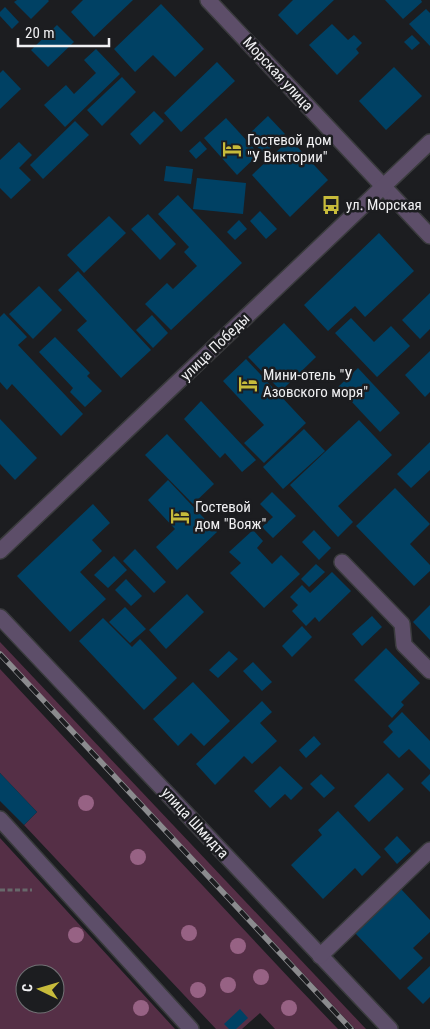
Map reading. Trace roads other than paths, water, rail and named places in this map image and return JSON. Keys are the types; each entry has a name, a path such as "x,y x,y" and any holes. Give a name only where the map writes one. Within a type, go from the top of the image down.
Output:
{"street":[{"name":"Морская улица","path":"208,0 430,236"},
{"name":"улица Победы","path":"0,551 430,142"},
{"path":"342,562 402,624 404,645 430,671"},
{"name":"улица Шмидта","path":"0,617 390,1029"},
{"path":"0,819 191,1029"},
{"path":"320,956 430,850"}],"railway":[{"path":"0,654 351,1029"}],"place":[{"name":"Гостевой дом \"У Виктории\"","path":"232,149"},
{"name":"ул. Морская","path":"331,205"},
{"name":"Мини-отель \"У Азовского моря\"","path":"248,384"},
{"name":"Гостевой дом \"Вояж\"","path":"180,516"}]}
